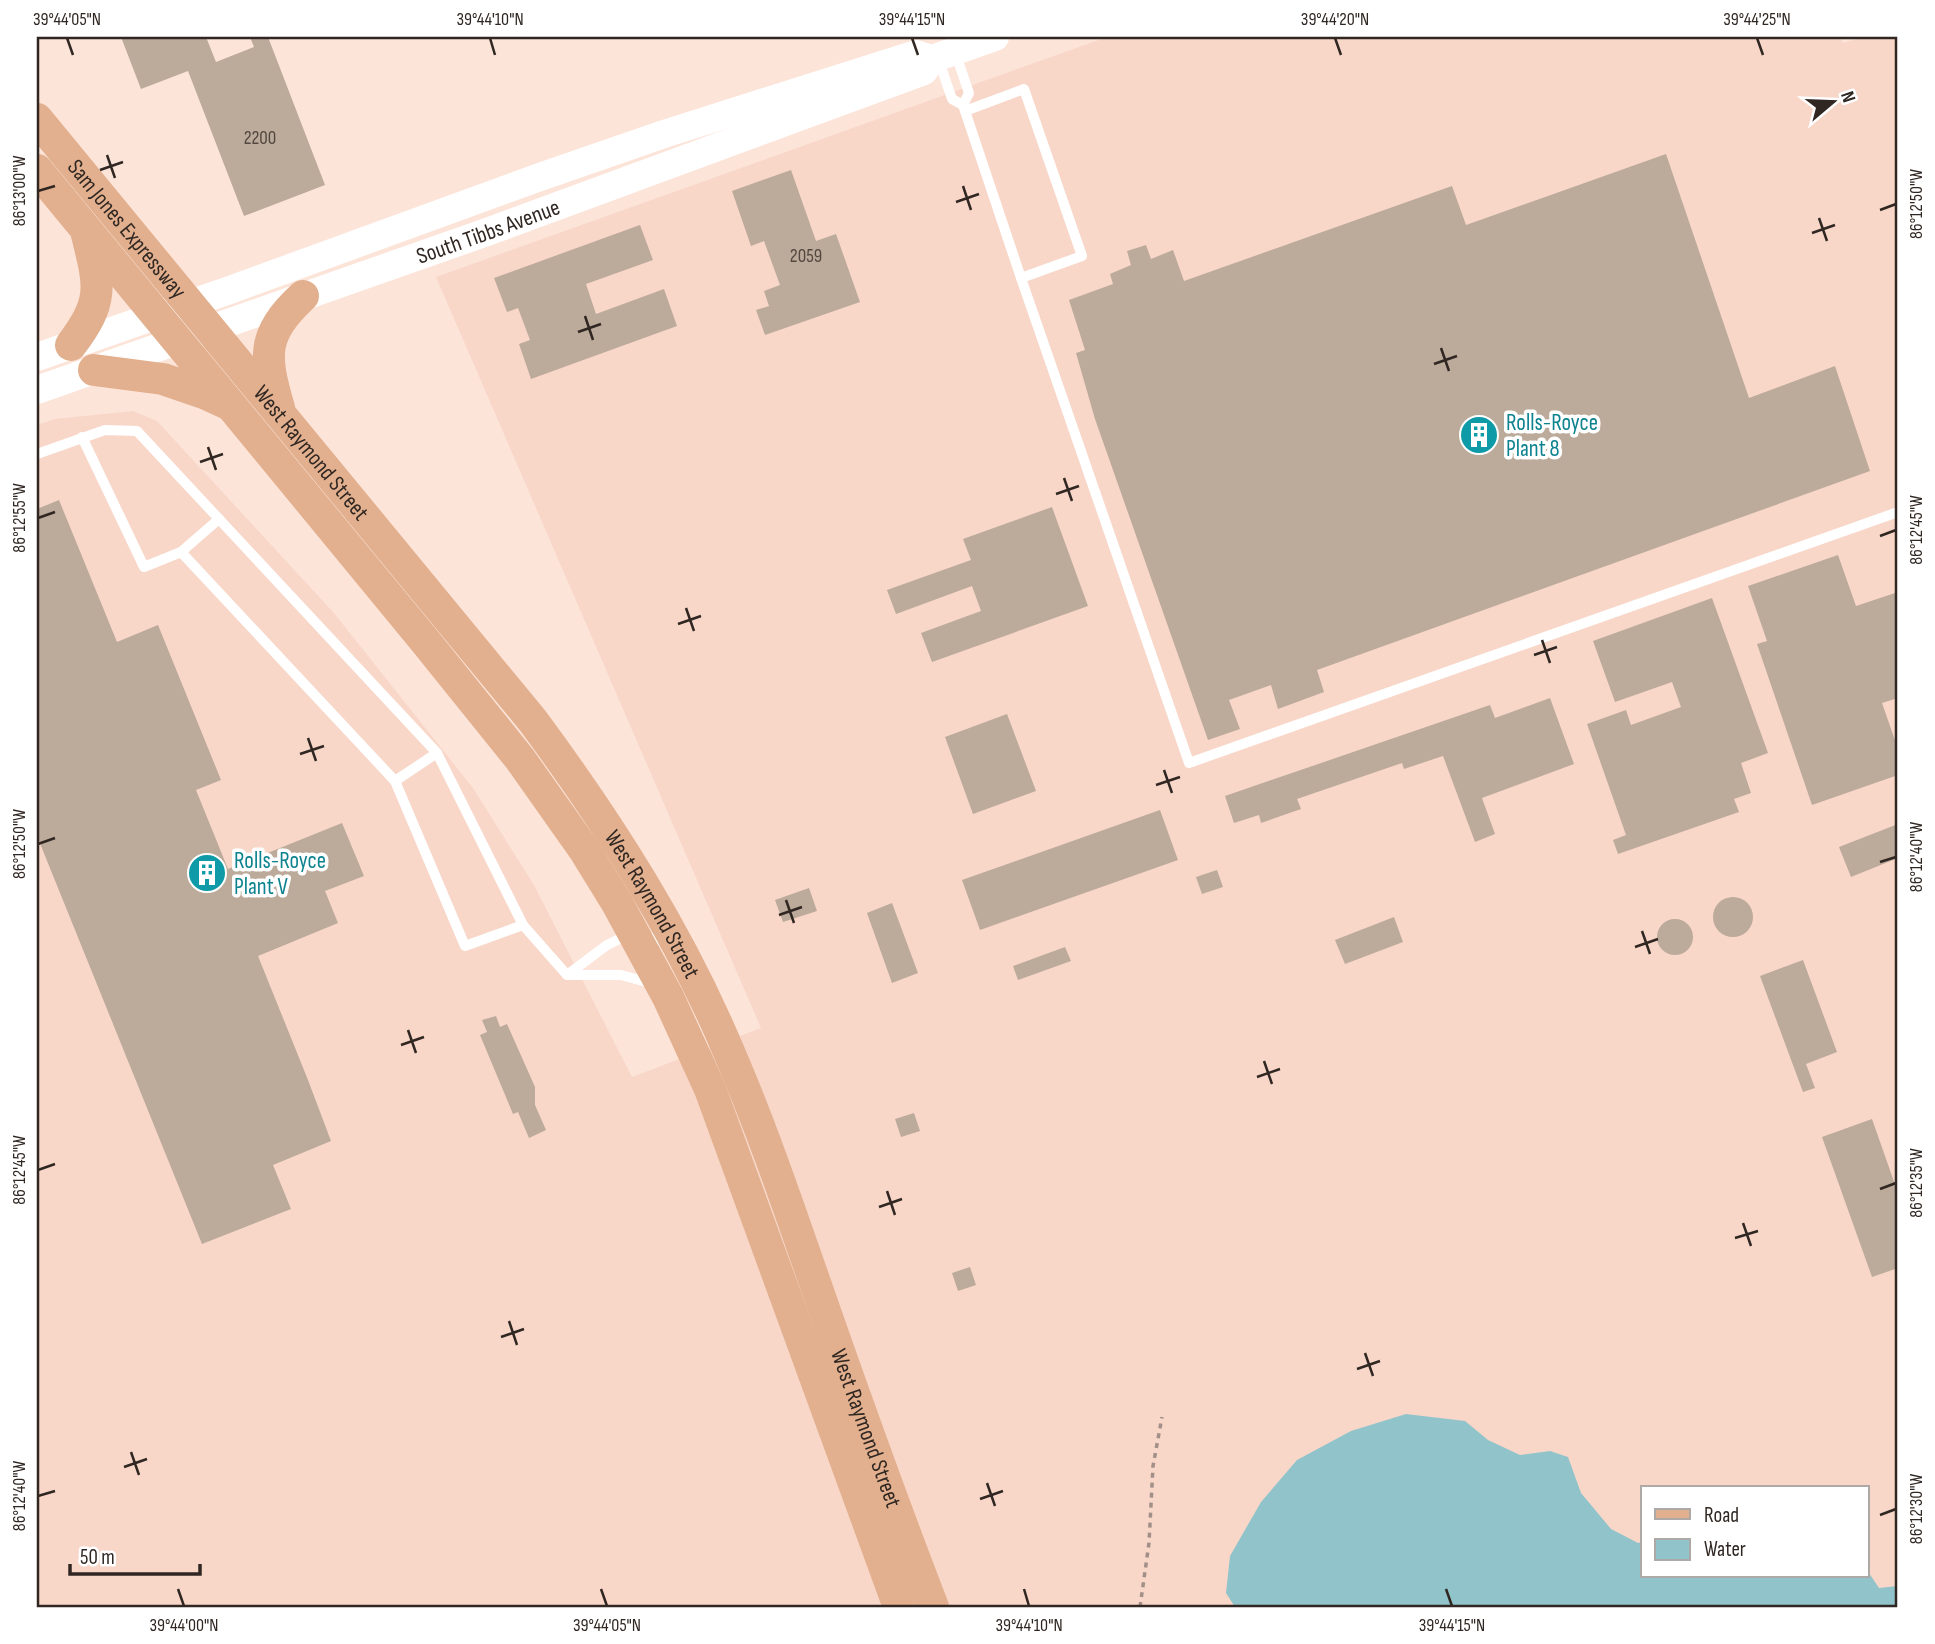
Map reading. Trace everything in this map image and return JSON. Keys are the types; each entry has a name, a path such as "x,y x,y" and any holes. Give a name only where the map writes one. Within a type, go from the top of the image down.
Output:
{"main road":[{"name":"South Tibbs Avenue","path":"37,390 670,166 924,71 941,56 995,37"},
{"name":"South Tibbs Avenue","path":"37,357 664,134 916,54 941,56"},
{"name":"Sam Jones Expressway","path":"37,119 190,304"},
{"name":"Sam Jones Expressway","path":"37,170 157,316"},
{"path":"71,345 89,319 98,293 86,230"},
{"path":"282,416 272,384 268,359 269,344 276,326 303,296"},
{"name":"West Raymond Street","path":"190,304 533,721 603,819 648,890 730,1052 785,1195 865,1425 933,1607"},
{"name":"West Raymond Street","path":"157,316 520,759 585,851 617,903 685,1032 715,1101 899,1607"},
{"path":"94,370 163,379 204,393 231,406"},
{"path":"886,1573 916,1563"}],"lane":[{"path":"941,56 969,93 964,108"},
{"path":"941,56 952,99 964,108 1189,763 1898,512"},
{"path":"964,108 1024,89 1082,256 1021,278"},
{"path":"37,454 105,430 137,431 437,753 523,925 567,975 621,975 662,986"},
{"path":"82,438 144,567 181,552 219,519"},
{"path":"181,552 395,781 465,946 523,925"},
{"path":"395,781 437,753"},
{"path":"567,975 607,945 632,933 678,945"}],"path":[{"path":"1140,1607 1149,1543 1153,1466 1162,1417"}],"shaded area":[{"path":"1107,37 1840,37 1843,43 1863,37 1898,37 1898,1607 37,1607 37,425 55,419 133,411 157,421 334,613 473,788 534,885 632,1077 761,1028 436,277"}],"water":[{"path":"1406,1414 1465,1421 1488,1440 1520,1455 1550,1451 1568,1457 1581,1493 1611,1529 1641,1542 1641,1578 1868,1578 1868,1572 1879,1588 1898,1586 1898,1607 1235,1607 1226,1593 1230,1556 1261,1502 1297,1460 1351,1431"}],"building":[{"path":"121,37 206,37 216,62 254,47 250,37 268,37 325,185 244,216 188,71 141,89"},
{"name":"Rolls-Royce Plant 8","path":"1666,154 1749,398 1835,366 1870,471 1317,670 1324,692 1278,709 1271,685 1229,700 1240,729 1208,740 1095,419 1076,353 1085,350 1069,300 1113,284 1110,274 1131,265 1127,251 1146,245 1151,259 1173,250 1184,281 1452,186 1466,225"},
{"path":"791,170 816,241 836,234 860,302 765,335 756,310 769,306 764,291 780,285 764,241 751,246 732,191"},
{"path":"640,225 653,260 586,284 596,314 664,289 677,326 531,379 519,344 530,340 518,308 507,312 494,278"},
{"name":"Rolls-Royce Plant V","path":"59,500 117,642 158,625 221,780 196,790 228,869 342,823 364,876 325,891 338,923 258,956 331,1141 273,1165 291,1209 202,1244 37,836 37,509"},
{"path":"1052,507 1088,606 932,662 921,633 981,611 972,586 896,614 887,590 971,560 963,539"},
{"path":"1838,555 1856,606 1898,592 1898,698 1882,703 1898,749 1898,775 1812,805 1757,644 1767,641 1748,586"},
{"path":"1712,598 1768,753 1741,763 1751,793 1734,799 1739,812 1618,854 1613,840 1626,835 1587,724 1626,710 1631,725 1681,707 1672,682 1615,702 1593,641"},
{"path":"1550,698 1574,764 1482,798 1495,834 1475,842 1443,756 1404,769 1402,763 1297,799 1301,809 1261,823 1259,815 1234,823 1225,796 1490,705 1495,718"},
{"path":"1007,714 1036,791 973,814 945,737"},
{"path":"1160,810 1178,860 980,930 962,880"},
{"path":"1898,824 1898,858 1851,877 1839,847"},
{"path":"1217,870 1223,887 1202,894 1196,877"},
{"path":"809,888 817,911 783,922 775,900"},
{"path":"1733,897 1747,903 1753,917 1747,931 1733,937 1719,931 1713,917 1719,903"},
{"path":"892,903 918,973 892,983 867,913"},
{"path":"1394,917 1403,942 1345,964 1335,940"},
{"path":"1675,919 1688,924 1693,937 1688,950 1675,955 1662,950 1657,937 1662,924"},
{"path":"1065,947 1071,961 1018,980 1013,966"},
{"path":"1803,960 1837,1052 1806,1064 1815,1088 1803,1092 1760,976"},
{"path":"496,1016 500,1027 507,1024 535,1087 535,1105 546,1130 529,1138 518,1112 513,1114 480,1035 487,1032 482,1020"},
{"path":"914,1113 920,1131 901,1137 895,1119"},
{"path":"1872,1119 1898,1193 1898,1268 1872,1277 1822,1137"},
{"path":"970,1267 976,1285 958,1291 952,1273"}],"place":[{"name":"Rolls-Royce Plant 8","path":"1479,435"},
{"name":"Rolls-Royce Plant V","path":"207,873"}]}
